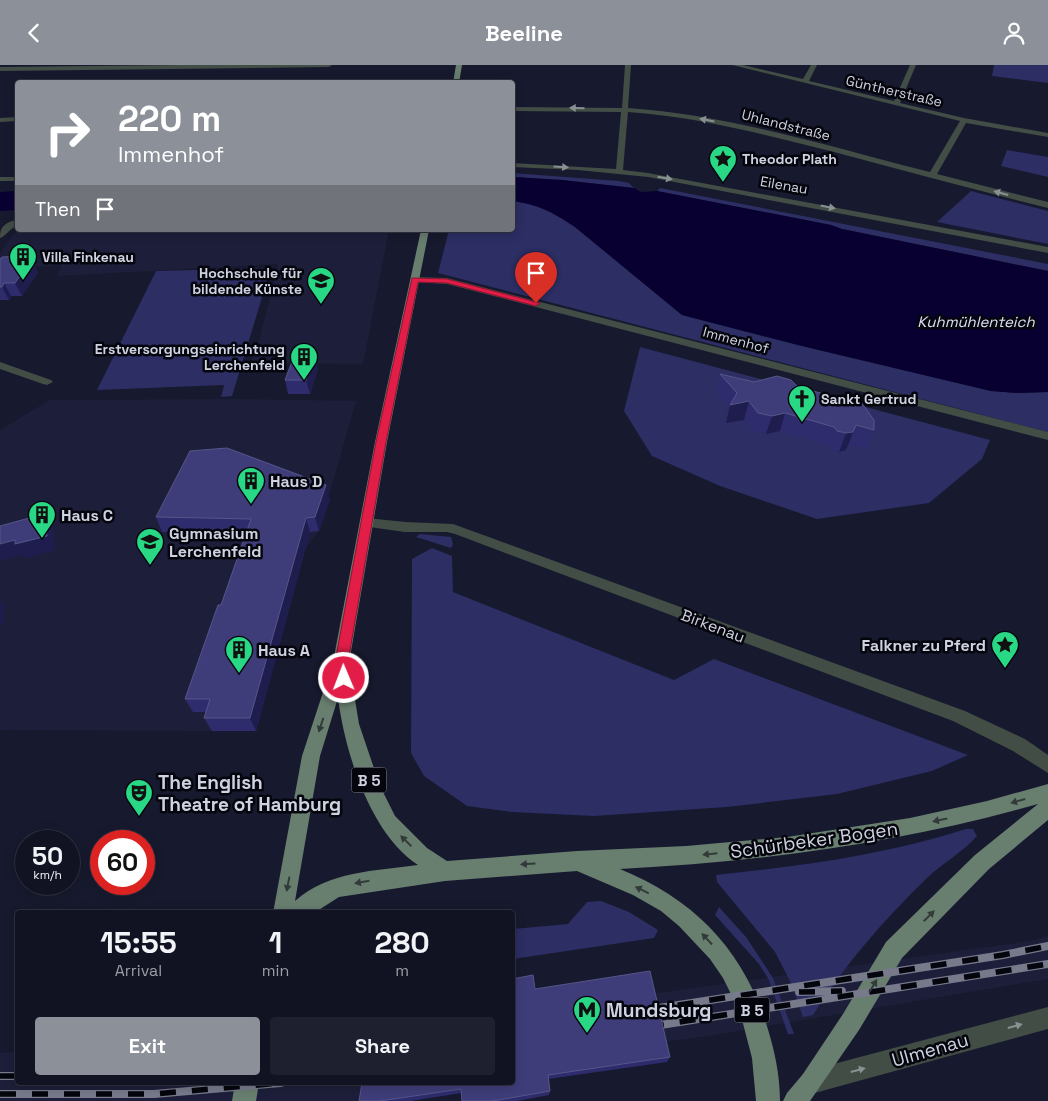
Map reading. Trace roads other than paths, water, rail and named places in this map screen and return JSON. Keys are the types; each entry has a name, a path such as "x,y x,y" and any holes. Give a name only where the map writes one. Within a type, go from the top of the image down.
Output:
{"main road":[{"path":"456,80 459,65"},
{"name":"B 5","path":"284,910 311,756 341,662 368,523 381,442 425,232"},
{"name":"B 5","path":"341,662 350,724 371,788 388,822 420,855 445,871"},
{"name":"Schürbeker Bogen","path":"301,910 312,900 336,887 445,871 577,861 686,857 787,846 910,827 988,810 1048,793"},
{"path":"795,1101 811,1083 852,1022 894,950 982,862 1048,808"},
{"name":"Schürbeker Bogen","path":"577,861 649,893 697,928 718,951 728,964 752,1011 765,1059 769,1083 768,1101"},
{"path":"244,1101 248,1085"}],"street":[{"path":"0,69 329,65"},
{"path":"619,171 626,110 628,65"},
{"name":"Güntherstraße","path":"736,65 964,120 1048,135"},
{"path":"805,82 814,65"},
{"path":"896,104 913,65"},
{"name":"Uhlandstraße","path":"515,109 626,110 705,119 1048,205"},
{"path":"0,120 15,119"},
{"path":"932,175 964,120"},
{"name":"Eilenau","path":"515,165 619,171 787,199 1048,250"},
{"path":"0,179 15,179"},
{"path":"0,235 6,227 15,223"},
{"name":"Immenhof","path":"415,280 456,283 1048,436"},
{"path":"0,365 47,382"},
{"name":"Birkenau","path":"368,523 405,527 448,527 460,531 959,716 1019,745 1048,765"},
{"name":"Ulmenau","path":"811,1083 1048,1018"}],"water":[{"name":"Kuhmühlenteich","path":"515,177 634,188 641,192 657,191 831,225 842,229 1048,271 1048,392 1017,393 991,391 682,315 575,227 546,210 515,201"},
{"path":"15,191 15,210 0,211 0,192"}],"railway":[{"path":"646,1010 1003,955 1048,946"},
{"path":"648,1027 1048,964"},
{"path":"799,992 842,991"},
{"path":"0,1076 15,1076"},
{"path":"0,1094 154,1094 258,1085"}],"place":[{"name":"Theodor Plath","path":"723,183"},
{"name":"Villa Finkenau","path":"23,281"},
{"name":"Hochschule für bildende Künste","path":"321,305"},
{"name":"Erstversorgungseinrichtung Lerchenfeld","path":"304,381"},
{"name":"Sankt Gertrud","path":"802,423"},
{"name":"Haus D","path":"251,505"},
{"name":"Haus C","path":"42,539"},
{"name":"Gymnasium Lerchenfeld","path":"150,566"},
{"name":"Falkner zu Pferd","path":"1005,669"},
{"name":"Haus A","path":"239,674"},
{"name":"The English Theatre of Hamburg","path":"139,817"},
{"name":"Mundsburg","path":"587,1034"}]}
